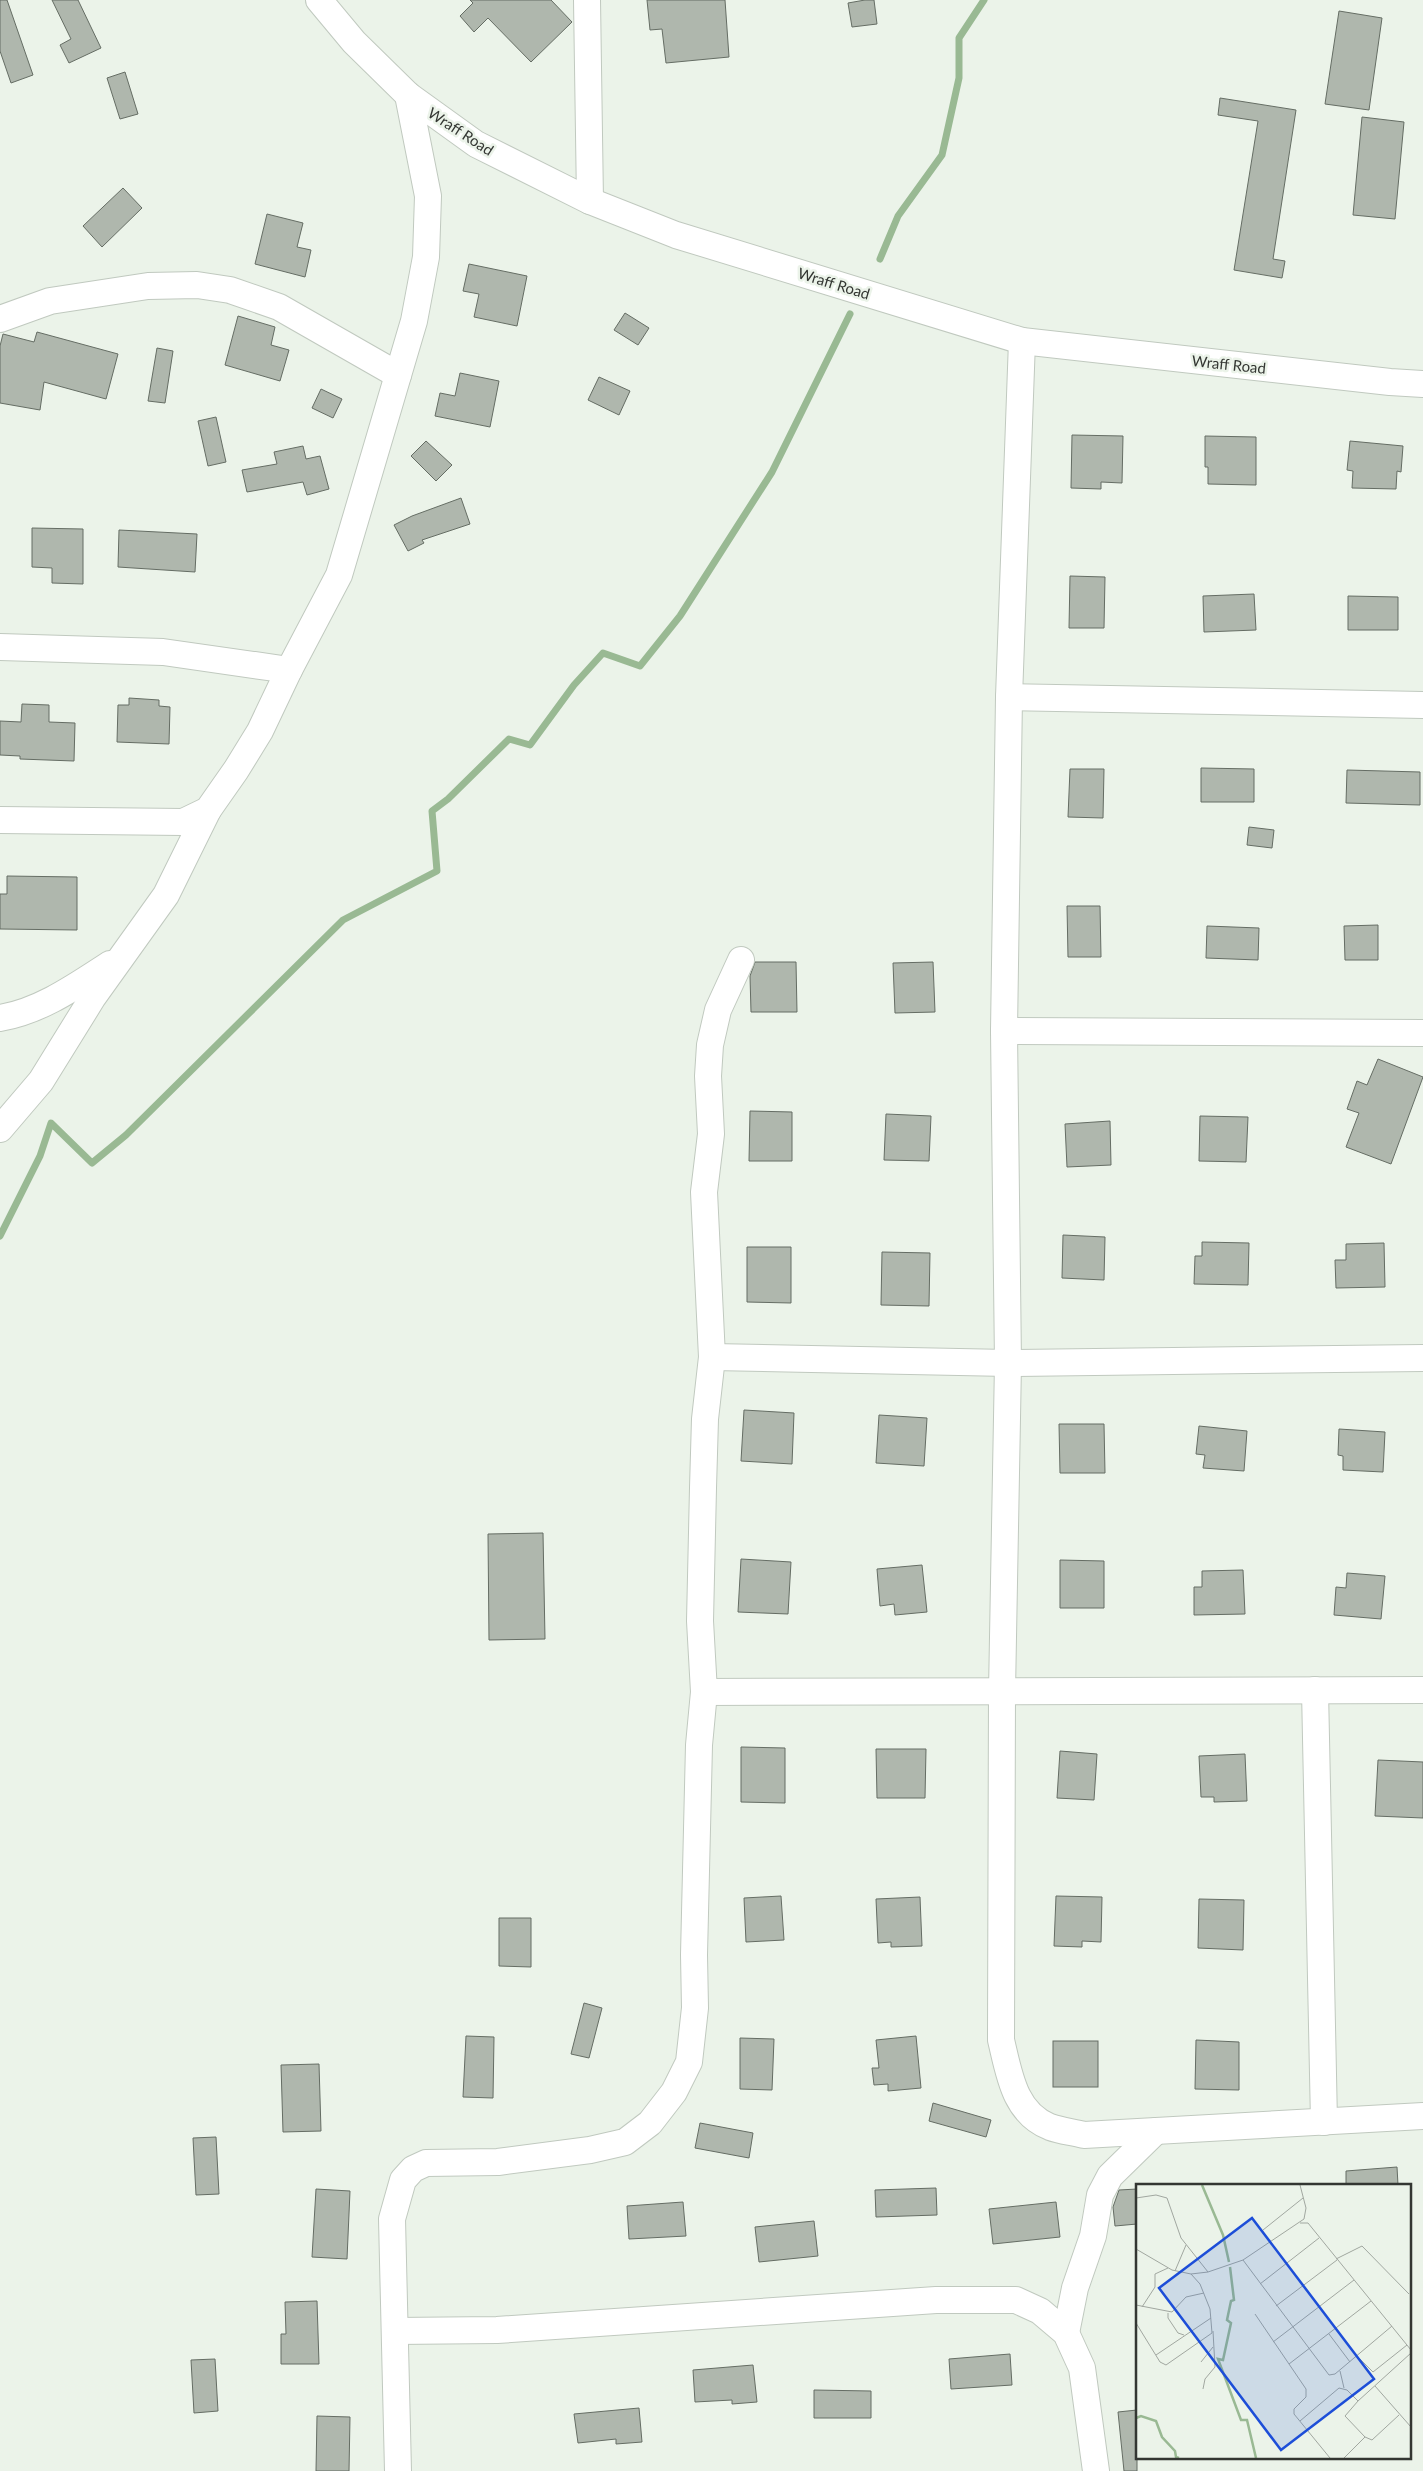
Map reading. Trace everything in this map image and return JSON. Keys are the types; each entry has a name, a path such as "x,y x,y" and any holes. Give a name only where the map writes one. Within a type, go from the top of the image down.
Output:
{"street":[{"name":"Wraff Road","path":"318,0 354,42 408,95 476,144 590,201 676,235 1022,341 1390,382 1423,384"},
{"path":"587,0 590,201"},
{"path":"0,1129 41,1081 93,997 166,895 208,810 260,731 289,670 340,575 414,321 426,257 428,196 408,95"},
{"path":"0,319 50,302 148,286 196,285 230,290 279,307 398,375"},
{"path":"1022,341 1009,697 1004,1032 1008,1363 1002,1692 1002,2040 1013,2091 1029,2113 1049,2127 1084,2135 1423,2116"},
{"path":"0,647 163,652 289,670"},
{"path":"1009,697 1423,705"},
{"path":"0,820 183,822 208,810"},
{"path":"0,1018 20,1015 59,997 123,956"},
{"path":"398,2471 392,2219 403,2180 413,2169 426,2163 498,2162 590,2150 625,2142 650,2123 674,2092 689,2062 695,2008 694,1955 699,1745 704,1692 700,1621 705,1419 712,1357 704,1192 711,1134 708,1076 710,1044 718,1010 741,960"},
{"path":"1004,1032 1423,1033"},
{"path":"712,1357 1008,1363 1423,1358"},
{"path":"1315,1690 1324,2122"},
{"path":"704,1692 1423,1690"},
{"path":"1066,2333 1075,2288 1093,2236 1100,2195 1110,2176 1156,2131"},
{"path":"1032,2307 1075,2288"},
{"path":"395,2331 497,2330 936,2300 1016,2300 1040,2311 1066,2333 1082,2368 1096,2471"}],"building":[{"path":"0,0 7,0 33,75 11,83 0,51"},
{"path":"52,0 78,0 101,48 69,63 60,45 71,39"},
{"path":"470,0 551,0 572,22 531,62 488,18 474,32 460,16 473,3"},
{"path":"647,0 725,0 729,57 666,63 662,29 650,30"},
{"path":"874,0 877,24 852,27 848,3"},
{"path":"1339,11 1382,18 1369,110 1325,104"},
{"path":"125,72 138,114 120,119 107,78"},
{"path":"1220,98 1296,110 1273,259 1285,261 1282,278 1234,270 1258,121 1218,115"},
{"path":"1362,117 1404,122 1395,219 1353,215"},
{"path":"123,188 142,208 102,247 83,226"},
{"path":"267,214 303,223 297,247 311,250 305,277 255,264"},
{"path":"469,264 527,276 517,326 474,317 479,294 463,291"},
{"path":"625,313 649,328 638,345 614,330"},
{"path":"238,316 275,327 271,345 289,350 280,381 225,365"},
{"path":"37,332 118,354 106,399 44,382 40,410 0,403 0,346 3,334 34,342"},
{"path":"157,348 173,351 165,403 148,401"},
{"path":"460,373 499,381 490,427 435,416 440,393 455,396"},
{"path":"599,377 630,391 619,415 588,400"},
{"path":"321,389 342,399 333,418 312,408"},
{"path":"216,417 226,462 208,466 198,421"},
{"path":"1072,435 1123,436 1122,483 1101,482 1101,489 1071,488"},
{"path":"1205,436 1256,437 1256,485 1208,484 1208,467 1205,467"},
{"path":"426,441 452,465 436,481 411,456"},
{"path":"1350,441 1403,446 1401,472 1397,471 1396,489 1352,488 1353,471 1347,470"},
{"path":"303,446 306,459 320,456 329,489 307,495 303,482 247,492 242,470 277,464 274,452"},
{"path":"461,498 470,524 422,540 424,543 408,551 394,525 412,516"},
{"path":"32,528 83,529 83,584 52,583 52,568 32,567"},
{"path":"119,530 197,534 195,572 118,567"},
{"path":"1070,576 1105,577 1104,628 1069,628"},
{"path":"1254,594 1256,630 1204,632 1203,596"},
{"path":"1348,596 1398,597 1398,630 1348,630"},
{"path":"129,698 159,700 159,706 170,707 169,744 117,742 118,705 129,705"},
{"path":"22,704 49,705 49,722 75,723 74,761 20,759 20,756 0,755 0,721 21,722"},
{"path":"1201,768 1254,769 1254,802 1201,802"},
{"path":"1070,769 1104,769 1103,818 1068,817"},
{"path":"1347,770 1420,772 1420,805 1346,803"},
{"path":"1249,827 1274,830 1272,848 1247,845"},
{"path":"7,876 77,877 77,930 0,929 0,894 7,894"},
{"path":"1067,906 1100,906 1101,957 1068,957"},
{"path":"1378,925 1378,960 1345,960 1344,926"},
{"path":"1207,926 1259,928 1258,960 1206,958"},
{"path":"755,962 796,962 797,1012 751,1012 750,976"},
{"path":"933,962 935,1012 895,1013 893,963"},
{"path":"1378,1059 1423,1077 1391,1164 1346,1147 1359,1113 1347,1109 1357,1081 1367,1085"},
{"path":"750,1111 792,1112 792,1161 749,1161"},
{"path":"886,1114 931,1116 929,1161 884,1160"},
{"path":"1200,1116 1248,1117 1246,1162 1199,1161"},
{"path":"1110,1121 1111,1165 1067,1167 1065,1124"},
{"path":"1063,1235 1105,1237 1104,1280 1062,1278"},
{"path":"1202,1242 1249,1243 1248,1285 1194,1284 1195,1256 1202,1256"},
{"path":"1384,1243 1385,1287 1336,1288 1335,1260 1346,1260 1346,1244"},
{"path":"747,1247 791,1247 791,1303 747,1302"},
{"path":"882,1252 930,1253 929,1306 881,1305"},
{"path":"744,1410 794,1413 792,1464 741,1461"},
{"path":"879,1415 927,1418 924,1466 876,1463"},
{"path":"1059,1424 1104,1424 1105,1473 1060,1473"},
{"path":"1199,1426 1247,1431 1244,1471 1203,1468 1205,1455 1196,1454"},
{"path":"1339,1429 1385,1432 1383,1472 1343,1470 1343,1456 1338,1455"},
{"path":"543,1533 545,1639 489,1640 488,1534"},
{"path":"741,1559 791,1562 788,1614 738,1612"},
{"path":"1060,1560 1104,1561 1104,1608 1060,1608"},
{"path":"922,1565 927,1612 895,1615 894,1604 880,1606 877,1569"},
{"path":"1243,1570 1245,1614 1194,1615 1194,1587 1202,1587 1202,1571"},
{"path":"1347,1573 1385,1576 1381,1619 1334,1615 1336,1587 1346,1588"},
{"path":"741,1747 785,1748 785,1803 741,1802"},
{"path":"876,1749 926,1749 925,1798 877,1798"},
{"path":"1060,1751 1097,1754 1094,1800 1057,1798"},
{"path":"1245,1754 1247,1801 1214,1802 1214,1797 1201,1797 1199,1756"},
{"path":"1378,1760 1423,1762 1423,1818 1375,1816"},
{"path":"781,1896 784,1940 746,1942 744,1898"},
{"path":"1056,1896 1102,1897 1101,1942 1082,1941 1082,1947 1054,1946"},
{"path":"920,1897 922,1946 891,1947 891,1942 878,1943 876,1899"},
{"path":"1199,1899 1244,1900 1243,1950 1198,1948"},
{"path":"499,1918 531,1918 531,1967 499,1966"},
{"path":"584,2003 602,2008 589,2058 571,2054"},
{"path":"466,2036 494,2037 493,2098 463,2097"},
{"path":"916,2036 921,2088 888,2091 888,2084 874,2085 872,2068 879,2068 876,2040"},
{"path":"740,2038 774,2039 772,2090 740,2089"},
{"path":"1196,2040 1239,2042 1239,2090 1195,2089"},
{"path":"1053,2041 1098,2041 1098,2087 1053,2087"},
{"path":"319,2064 321,2131 283,2132 281,2065"},
{"path":"933,2103 991,2120 986,2137 929,2121"},
{"path":"700,2123 753,2133 749,2158 695,2148"},
{"path":"216,2137 219,2194 196,2195 193,2138"},
{"path":"1397,2167 1398,2184 1346,2184 1346,2171"},
{"path":"936,2188 937,2215 876,2217 875,2190"},
{"path":"316,2189 350,2191 347,2259 312,2257"},
{"path":"1136,2189 1136,2224 1115,2226 1113,2207 1119,2190"},
{"path":"683,2202 686,2236 629,2239 627,2206"},
{"path":"1056,2202 1060,2237 993,2244 989,2209"},
{"path":"814,2221 818,2256 759,2262 755,2227"},
{"path":"317,2301 319,2364 281,2364 281,2334 286,2334 285,2302"},
{"path":"1010,2354 1012,2385 951,2389 949,2359"},
{"path":"215,2359 218,2411 194,2413 191,2360"},
{"path":"753,2365 757,2402 732,2404 732,2400 695,2402 693,2370"},
{"path":"814,2390 871,2391 871,2418 814,2418"},
{"path":"639,2408 642,2442 616,2444 616,2439 578,2443 574,2414"},
{"path":"1136,2410 1137,2471 1124,2471 1118,2412"},
{"path":"317,2416 350,2417 349,2471 316,2471"}],"waterway":[{"path":"880,259 898,216 942,155 959,78 959,38 984,0"},
{"path":"0,1236 40,1156 51,1123 92,1163 126,1135 343,920 437,871 432,811 448,799 509,739 530,745 574,685 603,653 640,666 680,616 772,472 850,314"}]}
